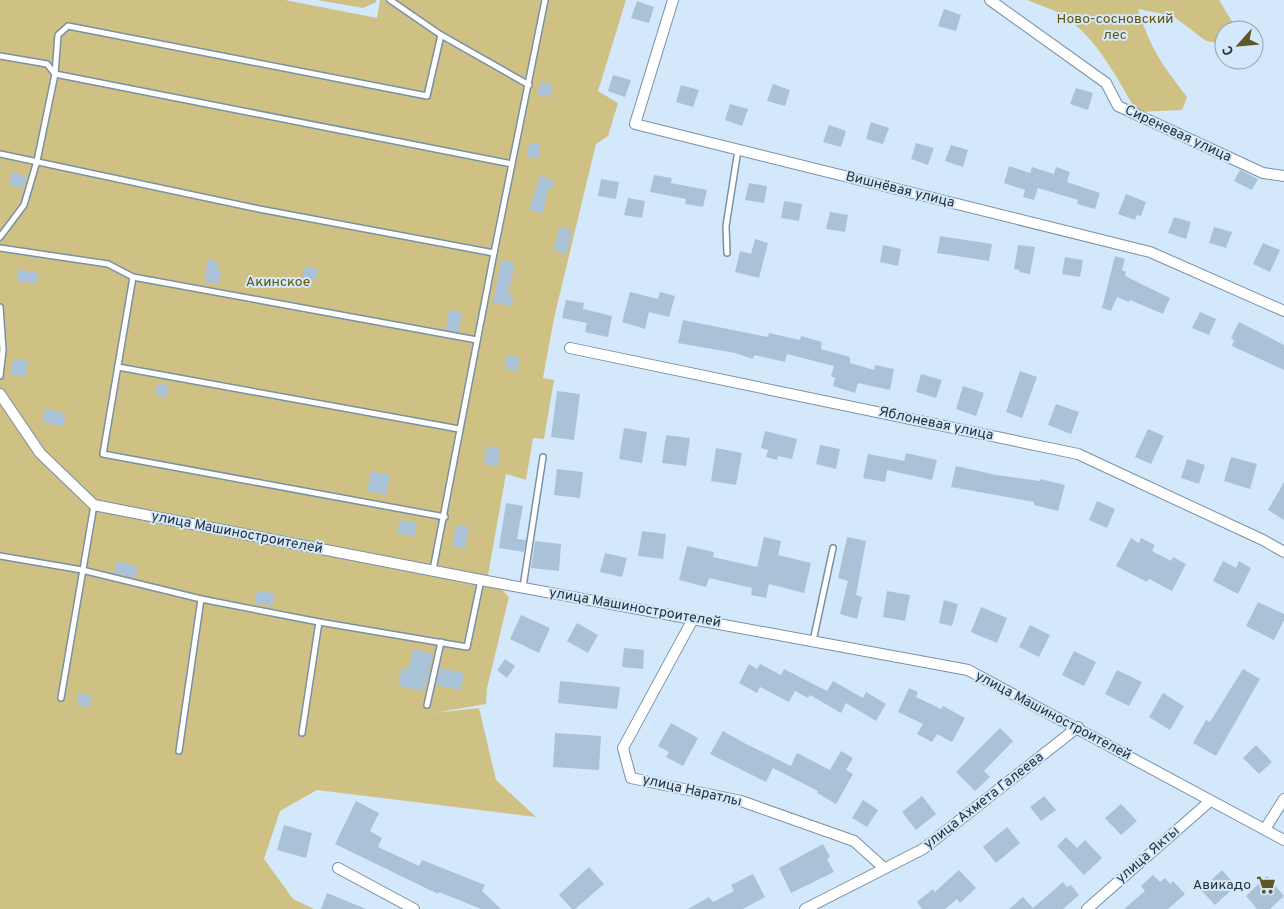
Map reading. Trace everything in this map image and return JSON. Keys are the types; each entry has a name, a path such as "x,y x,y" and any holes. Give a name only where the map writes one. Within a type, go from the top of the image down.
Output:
{"street":[{"name":"Вишнёвая улица","path":"673,0 634,124 1150,252 1284,311"},
{"name":"Сиреневая улица","path":"990,0 1106,83 1118,106 1263,173 1284,176"},
{"name":"Яблоневая улица","path":"570,348 1078,454 1263,540 1284,552"},
{"path":"0,394 40,453 94,505"},
{"name":"улица Машиностроителей","path":"94,505 522,588 968,670 1078,727 1209,802 1284,840"},
{"name":"улица Наратлы","path":"693,619 623,748 631,778 741,801 854,840 884,868"},
{"name":"улица Ахмета Галеева","path":"805,909 923,848 1078,727"},
{"path":"1265,829 1284,799"},
{"name":"улица Якты","path":"1087,909 1209,802"},
{"path":"338,868 414,909"}],"lane":[{"path":"390,0 441,36 529,85"},
{"path":"433,571 545,0"},
{"path":"0,236 24,205 37,161 55,74 58,34 68,26 427,96 441,36"},
{"path":"0,56 46,64 55,74 512,164"},
{"path":"726,253 726,226 738,150"},
{"path":"0,154 259,209 494,253"},
{"path":"0,248 108,264 133,277 477,340"},
{"path":"133,277 103,454 445,517"},
{"path":"0,307 3,350 0,376"},
{"path":"118,367 460,429"},
{"path":"522,588 543,457"},
{"path":"61,698 94,505"},
{"path":"813,641 833,548"},
{"path":"0,556 82,570 201,599 319,622 467,647 481,580"},
{"path":"179,751 201,599"},
{"path":"302,733 319,622"},
{"path":"427,705 442,642"}],"green space":[{"name":"Акинское","path":"0,0 285,0 377,18 380,0 626,0 598,91 618,103 608,136 596,144 554,318 543,378 554,380 544,439 533,438 526,480 506,474 488,575 509,597 487,688 486,704 434,713 479,708 496,780 536,817 317,790 280,811 264,859 293,899 314,909 0,909"},
{"path":"317,0 376,0 376,2 363,8"},
{"name":"Ново-сосновский лес","path":"1027,0 1219,0 1231,20 1214,20 1214,42 1206,41 1173,16 1138,9 1147,35 1158,56 1187,97 1182,110 1137,112 1112,70 1093,43 1081,30 1055,11"}],"building":[{"path":"637,1 654,7 649,23 631,18"},
{"path":"944,9 961,15 956,31 938,26"},
{"path":"613,75 631,80 625,97 608,91"},
{"path":"540,82 552,84 550,97 538,95"},
{"path":"773,84 790,90 785,106 767,101"},
{"path":"681,85 699,90 693,107 676,102"},
{"path":"1076,88 1093,93 1088,110 1070,104"},
{"path":"730,104 748,109 742,126 725,120"},
{"path":"871,122 889,128 883,144 866,139"},
{"path":"829,125 846,131 841,147 823,142"},
{"path":"529,143 540,144 539,158 527,157"},
{"path":"916,143 934,148 928,165 911,159"},
{"path":"951,145 968,150 963,167 945,161"},
{"path":"1009,166 1030,173 1032,167 1054,174 1056,167 1070,172 1067,182 1100,193 1095,209 1077,204 1078,200 1038,188 1034,200 1023,197 1025,190 1004,183"},
{"path":"1240,170 1258,179 1252,190 1234,181"},
{"path":"12,172 26,176 23,188 9,185"},
{"path":"654,175 672,178 671,183 707,190 703,207 685,204 686,199 650,192"},
{"path":"540,176 554,180 551,190 548,189 543,213 529,210"},
{"path":"601,179 619,182 616,199 598,196"},
{"path":"749,183 767,186 764,203 745,200"},
{"path":"1126,194 1146,202 1141,216 1137,215 1135,220 1118,214"},
{"path":"628,198 645,201 642,218 624,215"},
{"path":"784,201 802,204 799,221 781,218"},
{"path":"830,212 848,215 845,232 826,229"},
{"path":"1174,217 1191,222 1186,239 1168,233"},
{"path":"559,227 572,230 567,254 554,251"},
{"path":"1214,227 1232,232 1226,248 1209,243"},
{"path":"940,236 992,244 989,261 937,253"},
{"path":"755,239 768,243 759,278 735,272 740,251 751,254"},
{"path":"1263,243 1280,250 1270,272 1253,264"},
{"path":"883,245 901,249 898,266 880,262"},
{"path":"1018,245 1035,247 1030,274 1014,269"},
{"path":"1115,256 1125,259 1122,270 1126,272 1125,276 1170,298 1163,314 1130,300 1129,302 1117,297 1111,311 1102,308"},
{"path":"1065,257 1083,260 1080,277 1062,274"},
{"path":"208,260 218,261 217,271 221,272 219,284 204,282"},
{"path":"501,260 515,263 508,294 513,295 512,306 493,303"},
{"path":"305,266 318,269 316,280 302,277"},
{"path":"18,270 38,272 37,283 17,282"},
{"path":"630,292 658,299 660,292 675,296 669,317 649,312 645,329 622,322"},
{"path":"566,300 584,303 583,309 612,316 608,337 585,332 587,323 562,318"},
{"path":"449,310 462,312 459,332 446,330"},
{"path":"1200,312 1216,319 1209,335 1192,328"},
{"path":"683,320 768,337 769,333 800,340 801,336 822,342 821,349 850,357 850,363 874,370 875,365 894,369 890,390 858,383 855,393 833,386 835,378 831,376 834,366 787,354 785,362 754,355 753,359 735,353 678,343"},
{"path":"1239,322 1284,345 1284,370 1232,346 1234,340 1231,338"},
{"path":"507,355 520,357 517,371 505,369"},
{"path":"13,359 28,361 25,377 11,375"},
{"path":"1020,371 1037,377 1022,418 1006,412"},
{"path":"921,374 942,380 936,398 916,392"},
{"path":"158,383 169,386 166,398 155,395"},
{"path":"963,386 984,393 976,416 956,409"},
{"path":"557,391 580,394 574,440 551,437"},
{"path":"1056,404 1079,412 1071,434 1048,425"},
{"path":"46,408 66,414 62,427 42,421"},
{"path":"624,428 647,432 642,463 619,459"},
{"path":"1148,429 1164,436 1151,464 1135,457"},
{"path":"765,431 797,439 792,459 778,456 777,460 766,457 768,450 761,448"},
{"path":"666,435 690,438 686,466 662,463"},
{"path":"820,445 840,449 836,469 816,464"},
{"path":"487,446 500,448 498,466 484,464"},
{"path":"716,448 742,453 736,485 711,481"},
{"path":"906,453 937,460 932,480 887,470 885,482 863,478 868,454 904,461"},
{"path":"1231,457 1257,464 1250,489 1224,481"},
{"path":"1187,459 1205,465 1199,484 1181,478"},
{"path":"956,466 996,475 1040,481 1040,479 1065,485 1058,511 1034,505 1034,502 951,487"},
{"path":"557,469 583,472 580,498 554,495"},
{"path":"371,471 390,475 386,495 367,491"},
{"path":"1284,482 1284,520 1268,510"},
{"path":"1097,501 1115,509 1107,528 1089,520"},
{"path":"506,503 523,506 517,539 526,540 524,552 499,548"},
{"path":"400,520 417,523 414,537 397,533"},
{"path":"456,525 469,527 465,549 452,546"},
{"path":"642,531 666,534 663,559 638,556"},
{"path":"764,537 781,541 778,555 811,563 804,593 769,584 766,598 751,595 752,588 709,578 706,587 679,580 687,546 714,552 713,557 757,567"},
{"path":"847,537 866,541 856,595 862,597 857,619 840,614 848,581 838,578"},
{"path":"1131,538 1139,543 1141,538 1155,545 1152,551 1171,561 1173,557 1186,564 1172,591 1149,579 1147,582 1116,566"},
{"path":"535,541 561,544 559,571 531,568"},
{"path":"605,553 627,558 622,577 600,572"},
{"path":"117,561 138,567 135,578 114,573"},
{"path":"1223,561 1236,568 1239,561 1251,568 1238,594 1213,581"},
{"path":"257,591 275,593 272,606 255,603"},
{"path":"887,591 910,595 905,621 883,617"},
{"path":"944,600 958,604 952,626 939,623"},
{"path":"1258,602 1284,614 1284,620 1274,640 1246,626"},
{"path":"981,607 1007,618 997,643 971,632"},
{"path":"521,615 550,628 539,653 510,639"},
{"path":"577,623 598,635 588,653 567,641"},
{"path":"1030,625 1050,635 1039,657 1019,647"},
{"path":"624,648 644,650 643,669 622,667"},
{"path":"413,649 433,654 424,691 398,686 402,668 409,669"},
{"path":"1074,651 1096,662 1084,686 1062,675"},
{"path":"505,659 515,666 507,678 497,670"},
{"path":"749,664 757,669 760,664 781,675 784,669 827,691 833,681 863,698 866,692 886,704 876,721 846,703 841,713 810,695 808,698 795,691 789,702 760,687 757,693 739,683"},
{"path":"440,668 464,673 461,690 436,685"},
{"path":"1243,669 1260,679 1216,756 1193,743 1206,720 1210,722"},
{"path":"1117,670 1142,682 1129,706 1105,694"},
{"path":"560,681 620,687 617,709 558,703"},
{"path":"909,688 918,692 916,697 941,709 943,706 965,718 952,742 937,734 932,742 917,734 923,724 898,712"},
{"path":"1163,693 1184,706 1170,730 1149,717"},
{"path":"78,694 91,695 90,707 77,705"},
{"path":"671,723 698,738 683,766 666,757 669,752 658,746"},
{"path":"1000,728 1013,741 984,771 990,777 975,791 956,772"},
{"path":"723,731 791,766 797,753 830,770 841,751 853,758 846,770 853,774 836,804 817,793 818,791 773,768 766,782 710,754"},
{"path":"555,733 601,736 599,770 553,767"},
{"path":"1256,745 1272,762 1259,774 1243,758"},
{"path":"922,796 936,814 916,830 902,812"},
{"path":"1044,796 1056,810 1041,821 1030,807"},
{"path":"863,800 878,810 867,827 852,818"},
{"path":"356,801 379,813 370,831 382,838 378,847 419,866 422,860 485,885 482,891 501,909 481,909 439,892 438,894 335,844"},
{"path":"1121,804 1137,821 1121,835 1105,818"},
{"path":"284,825 312,833 306,858 277,850"},
{"path":"1007,827 1020,843 996,863 983,847"},
{"path":"1066,837 1077,848 1085,840 1102,858 1084,875 1057,846"},
{"path":"823,844 830,857 827,859 834,872 791,893 779,868"},
{"path":"589,867 604,884 575,909 572,909 559,895"},
{"path":"959,870 976,888 960,903 957,899 945,909 922,909 917,902 933,889 935,892"},
{"path":"1222,870 1236,886 1215,905 1201,890"},
{"path":"753,874 765,897 743,909 688,909 709,897 713,902 734,891 731,885"},
{"path":"1153,875 1160,882 1165,878 1170,884 1173,881 1185,894 1168,909 1124,909 1145,891 1141,886"},
{"name":"Авикадо","path":"1267,876 1284,896 1270,909 1257,909 1246,896"},
{"path":"1063,882 1067,887 1071,885 1079,895 1063,909 1009,909 1023,897 1033,908"},
{"path":"327,893 366,909 321,909"}],"place":[{"name":"Авикадо","path":"1266,885"}]}
